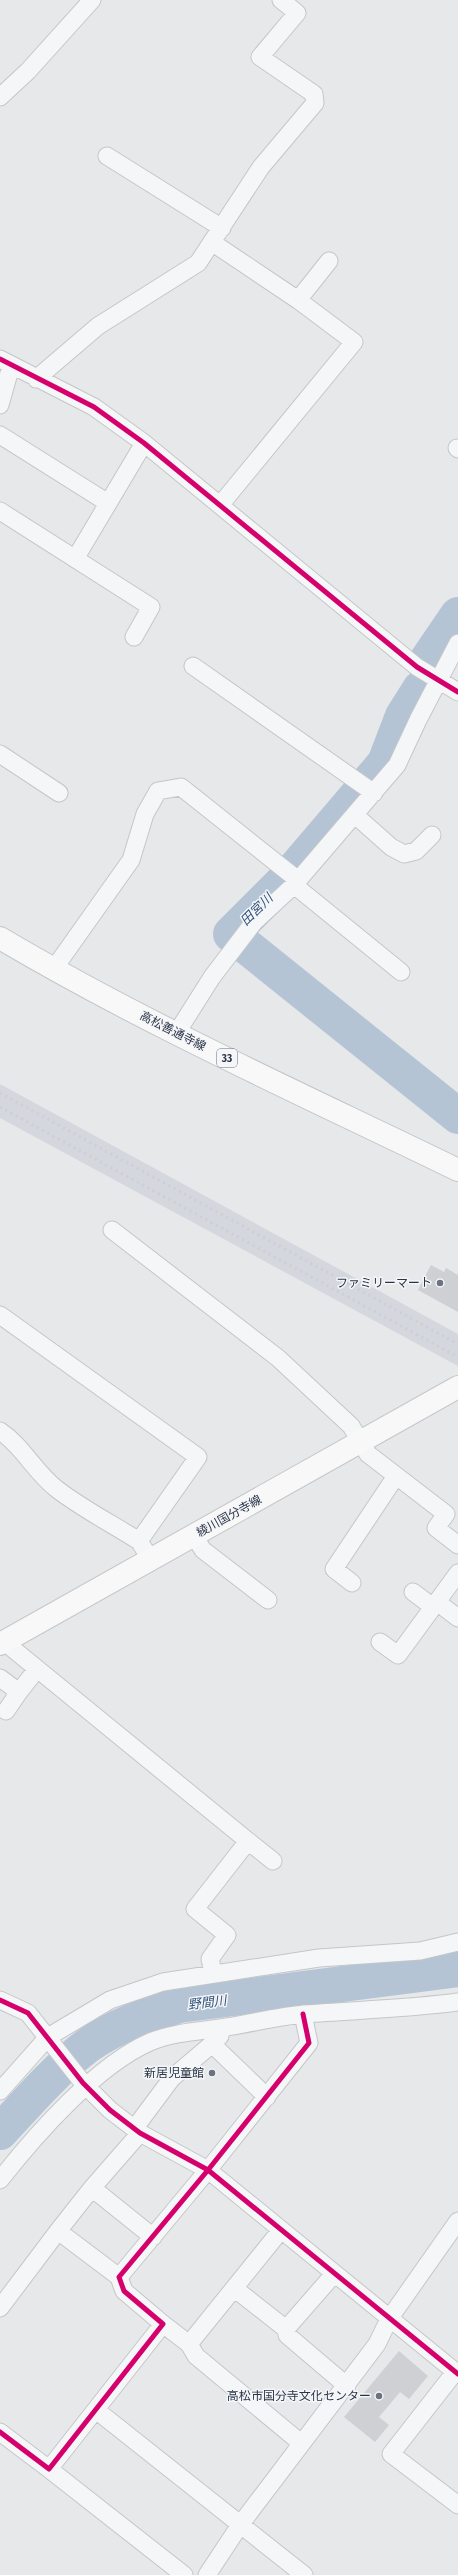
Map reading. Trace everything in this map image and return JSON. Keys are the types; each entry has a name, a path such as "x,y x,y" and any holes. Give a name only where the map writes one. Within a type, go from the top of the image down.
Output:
{"main road":[{"name":"高松善通寺線","path":"0,938 53,970 176,1034 458,1170"},
{"name":"綾川国分寺線","path":"4,1642 458,1387"}],"street":[{"path":"1,94 28,71 92,0"},
{"path":"36,379 98,326 198,263 213,243 261,167 315,103 314,94 260,57 297,13 281,0"},
{"path":"107,156 222,228"},
{"path":"213,243 298,300 354,342 221,504"},
{"path":"298,300 329,261"},
{"path":"0,405 6,363 94,407 144,443 221,504 417,667 458,692"},
{"path":"0,435 108,503"},
{"path":"74,559 144,443"},
{"path":"0,512 151,607 134,637"},
{"path":"176,1034 212,977 254,922 292,878 355,816 398,765 438,680 458,643"},
{"path":"193,666 374,793"},
{"path":"0,754 59,794"},
{"path":"53,970 131,860 145,814 158,791 181,787 292,878 401,972"},
{"path":"355,816 391,847 404,854 416,851 432,835"},
{"path":"112,1230 278,1358 351,1426 368,1454 446,1514 436,1528 458,1546"},
{"path":"0,1315 198,1457 139,1541"},
{"path":"0,1431 12,1439 36,1470 58,1490 139,1541 151,1560"},
{"path":"352,1583 334,1569 396,1476"},
{"path":"194,1536 203,1550 268,1600"},
{"path":"380,1642 398,1655 458,1573"},
{"path":"413,1592 458,1618"},
{"path":"4,1642 273,1861"},
{"path":"6,1711 38,1669"},
{"path":"0,1678 19,1692"},
{"path":"213,1972 210,1959 227,1935 195,1909 248,1841"},
{"path":"0,2091 50,2040 110,2000 163,1982 213,1972 319,1958 420,1951 458,1942"},
{"path":"0,2000 28,2013 85,2085 110,2110 137,2131 208,2170 456,2373 391,2454 458,2505"},
{"path":"0,2180 29,2143 85,2085 111,2066 150,2042 191,2032 303,2014 405,2010 458,2002"},
{"path":"119,2277 208,2170 309,2043 303,2014"},
{"path":"0,2308 58,2231 137,2131 172,2078 212,2044 228,2027"},
{"path":"212,2044 267,2097"},
{"path":"92,2188 153,2237"},
{"path":"207,2575 240,2525 301,2443 347,2386 377,2344 389,2319 458,2221"},
{"path":"189,2344 281,2230"},
{"path":"58,2231 119,2277 124,2291 189,2344 196,2356 301,2443"},
{"path":"286,2329 334,2274"},
{"path":"234,2288 286,2329 287,2335 347,2386"},
{"path":"49,2469 163,2324"},
{"path":"96,2410 304,2575"},
{"path":"0,2432 184,2575"}],"shaded area":[{"path":"0,1084 458,1334 458,1366 0,1118"}],"building":[{"name":"ファミリーマート","path":"431,1265 444,1272 446,1268 458,1275 458,1312 418,1290"},
{"name":"高松市国分寺文化センター","path":"399,2351 428,2376 409,2399 400,2392 379,2417 389,2425 375,2442 344,2417"}],"waterway":[{"name":"田宮川","path":"428,659 458,615"},
{"name":"田宮川","path":"420,689 403,716 385,763 287,878 231,934 458,1116"},
{"name":"野間川","path":"0,2132 52,2076 87,2046 120,2027 155,2013 179,2005 458,1969"}],"railway":[{"path":"0,1093 458,1344"},
{"path":"0,1107 458,1357"}],"cycle path":[{"path":"0,359 94,407 144,443 417,667 458,692"},
{"path":"0,2000 28,2013 83,2083 110,2110 140,2133 208,2170 458,2374"},
{"path":"0,2432 49,2469 163,2324 124,2291 119,2277 208,2170 309,2043 303,2014"}],"place":[{"name":"ファミリーマート","path":"440,1283"},
{"name":"新居児童館","path":"212,2073"},
{"name":"高松市国分寺文化センター","path":"379,2396"}]}
